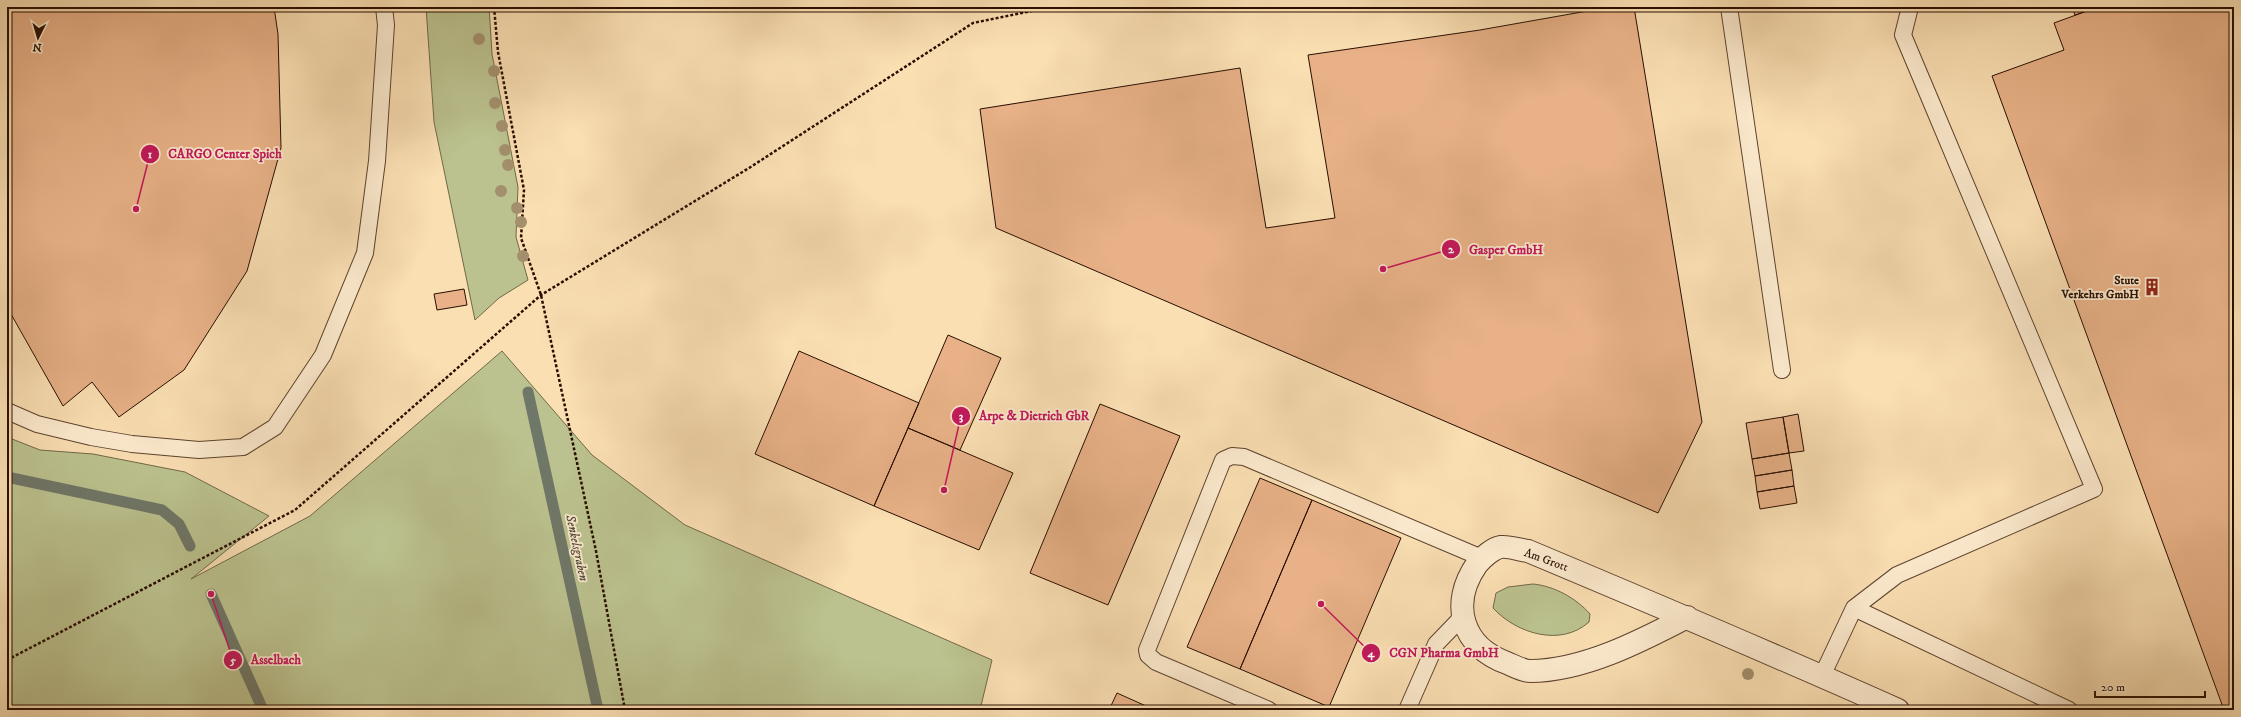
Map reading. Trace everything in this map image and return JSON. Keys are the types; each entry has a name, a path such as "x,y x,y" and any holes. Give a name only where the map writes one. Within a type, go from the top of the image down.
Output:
{"street":[{"name":"Am Grott","path":"1686,617 1634,644 1558,669 1528,671 1494,659 1470,638 1463,616 1463,593 1468,577 1482,558 1501,547 1528,551 1686,617 1898,710"}],"lane":[{"path":"7,411 37,424 91,437 132,444 200,450 243,447 275,427 322,355 365,253 377,161 386,25 384,7"},
{"path":"1729,7 1782,370"},
{"path":"1822,676 1854,608 1897,575 2094,489 1903,35 1910,7"},
{"path":"1269,710 1156,662 1148,655 1146,650 1224,460 1232,456 1244,457 1482,558"},
{"path":"1854,608 2069,710"},
{"path":"1406,710 1436,644 1463,616"}],"path":[{"path":"494,7 498,52 524,190 521,238 541,295 596,551 625,710"},
{"path":"7,660 295,510 541,295 749,168 973,23 1051,7"}],"green space":[{"path":"426,7 489,7 492,54 518,187 516,237 528,280 499,298 475,320 434,122"},
{"path":"502,351 592,455 685,525 992,660 980,710 7,710 7,437 40,450 93,454 185,472 269,516 191,579 310,516"},
{"path":"1533,584 1549,587 1571,598 1590,614 1589,622 1578,630 1566,634 1540,634 1514,625 1493,608 1496,593 1508,587"}],"building":[{"path":"7,7 274,7 278,34 281,148 247,271 184,370 119,417 92,382 63,406 7,307"},
{"path":"1610,7 1634,7 1702,422 1658,513 996,228 980,109 1240,68 1266,228 1335,218 1308,55 1480,30"},
{"path":"2072,7 2098,7 2075,15"},
{"name":"Stute Verkehrs GmbH","path":"2098,7 2234,7 2234,710 2224,710 1992,76 2064,50 2054,23"},
{"path":"464,289 467,305 437,310 434,294"},
{"path":"948,335 1001,358 960,450 908,428"},
{"path":"799,351 919,403 874,506 755,454"},
{"path":"1100,404 1180,436 1108,605 1030,573"},
{"path":"1798,414 1804,451 1789,453 1783,417"},
{"path":"1783,417 1789,453 1752,459 1746,423"},
{"path":"908,428 1013,473 979,550 874,506"},
{"path":"1789,453 1792,470 1755,476 1752,459"},
{"path":"1792,470 1794,486 1757,492 1755,476"},
{"path":"1260,478 1312,500 1240,669 1187,647"},
{"path":"1794,486 1797,503 1760,509 1757,492"},
{"path":"1312,500 1401,538 1329,707 1240,669"},
{"path":"1117,693 1155,710 1109,710"}],"waterway":[{"name":"Senkelsgraben","path":"528,392 598,710"},
{"path":"7,477 162,510 179,524 190,546"},
{"path":"211,594 263,710"}],"place":[{"name":"CARGO Center Spich","path":"136,209"},
{"name":"Gasper GmbH","path":"1383,269"},
{"name":"Stute Verkehrs GmbH","path":"2152,287"},
{"name":"Arpe & Dietrich GbR","path":"944,490"},
{"name":"Asselbach","path":"211,594"},
{"name":"CGN Pharma GmbH","path":"1321,604"}]}
